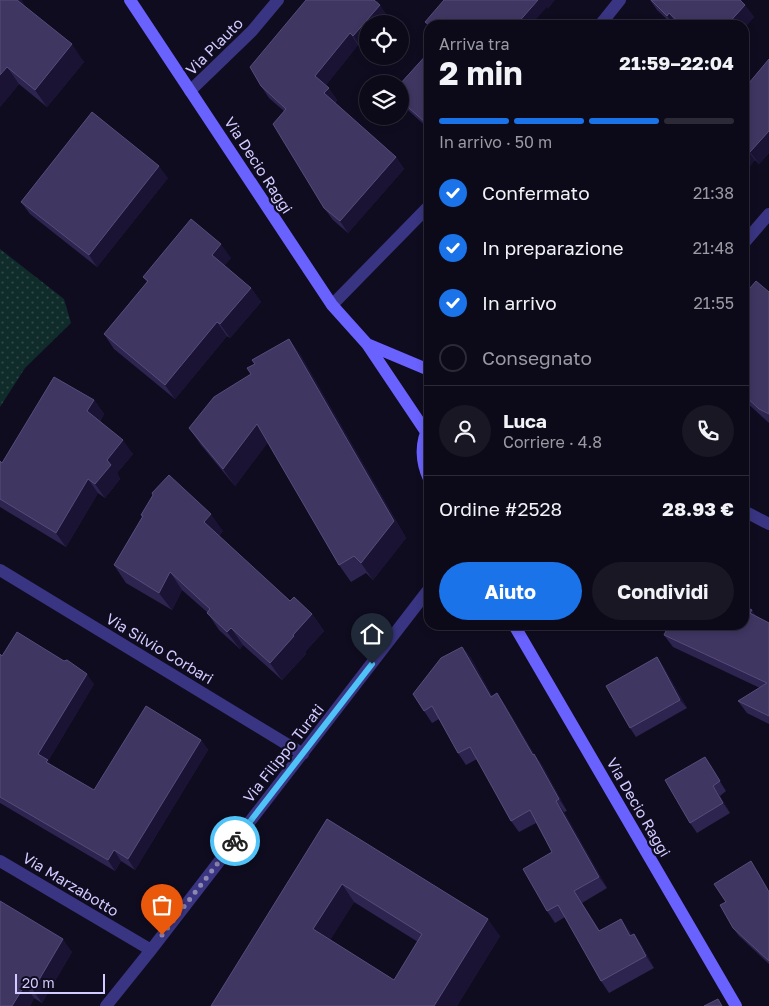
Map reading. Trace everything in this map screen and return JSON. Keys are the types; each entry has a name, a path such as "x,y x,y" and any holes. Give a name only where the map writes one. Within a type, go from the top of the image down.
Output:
{"main road":[{"name":"Via Decio Raggi","path":"130,0 332,305 367,344 424,425"},
{"name":"Via Decio Raggi","path":"367,344 424,368"},
{"path":"424,442 422,451 424,469"},
{"name":"Via Decio Raggi","path":"517,630 736,1006"}],"street":[{"name":"Via Plauto","path":"190,91 252,31 278,0"},
{"path":"604,20 620,0"},
{"path":"332,305 424,211"},
{"path":"749,237 769,214"},
{"path":"749,514 769,524"},
{"name":"Via Silvio Corbari","path":"0,570 303,754"},
{"name":"Via Filippo Turati","path":"106,1006 424,596"},
{"name":"Via Marzabotto","path":"0,861 151,950"}],"green space":[{"path":"0,249 64,299 71,323 25,368 0,407"}],"building":[{"path":"0,0 17,0 72,44 35,90 7,67 0,75"},
{"path":"306,0 374,0 380,5 371,15 359,15 359,29 353,36 350,33 315,76 329,88 324,93 396,157 340,221 324,208 273,124 286,109 261,86 250,67"},
{"path":"444,0 538,0 520,20 427,20"},
{"path":"651,0 740,0 745,5 732,20 677,20 669,13 667,16"},
{"path":"424,58 424,121 409,108 408,75"},
{"path":"769,59 769,131 750,152 749,151 749,83"},
{"path":"92,112 159,166 89,255 21,202"},
{"path":"191,219 221,244 212,255 251,288 220,324 217,322 165,385 104,334 148,281 143,277"},
{"path":"756,281 769,292 769,414 759,409 749,400 749,289"},
{"path":"289,339 394,521 361,563 354,556 339,565 257,424 223,469 189,428 214,397 251,374 247,368 255,364 252,360"},
{"path":"54,377 94,400 87,411 123,440 107,460 111,465 95,484 88,479 56,533 0,499 0,461 2,463"},
{"path":"169,475 211,514 204,522 290,601 294,597 312,614 270,663 231,628 227,632 207,613 210,609 170,572 159,593 114,565 143,516 141,515 153,495 152,493"},
{"path":"749,608 752,610 750,613 769,623 769,716 738,701 767,683 664,635 666,630 749,630"},
{"path":"17,632 64,661 67,660 87,674 38,754 48,760 46,762 94,790 146,706 201,740 128,859 114,850 108,860 0,797 0,654 2,656"},
{"path":"462,647 491,697 497,693 534,754 559,799 556,801 599,877 574,891 599,931 621,919 630,936 634,934 646,956 601,981 558,905 547,911 523,869 552,852 530,810 511,821 470,747 458,753 432,706 424,711 413,694 441,658"},
{"path":"657,657 680,700 630,728 606,686"},
{"path":"705,757 720,781 713,786 723,803 690,823 665,780"},
{"path":"327,819 488,919 434,1006 211,1006","holes":["342,884 422,934 394,980 313,929"]},
{"path":"751,861 769,892 769,961 733,928 720,905 726,902 714,884"},
{"path":"0,901 63,939 33,990 25,985 12,1006 0,1006"},
{"path":"718,999 722,1006 704,1006"}],"way so far":[{"path":"162,935 235,841"}],"route":[{"path":"235,841 372,664"}]}
